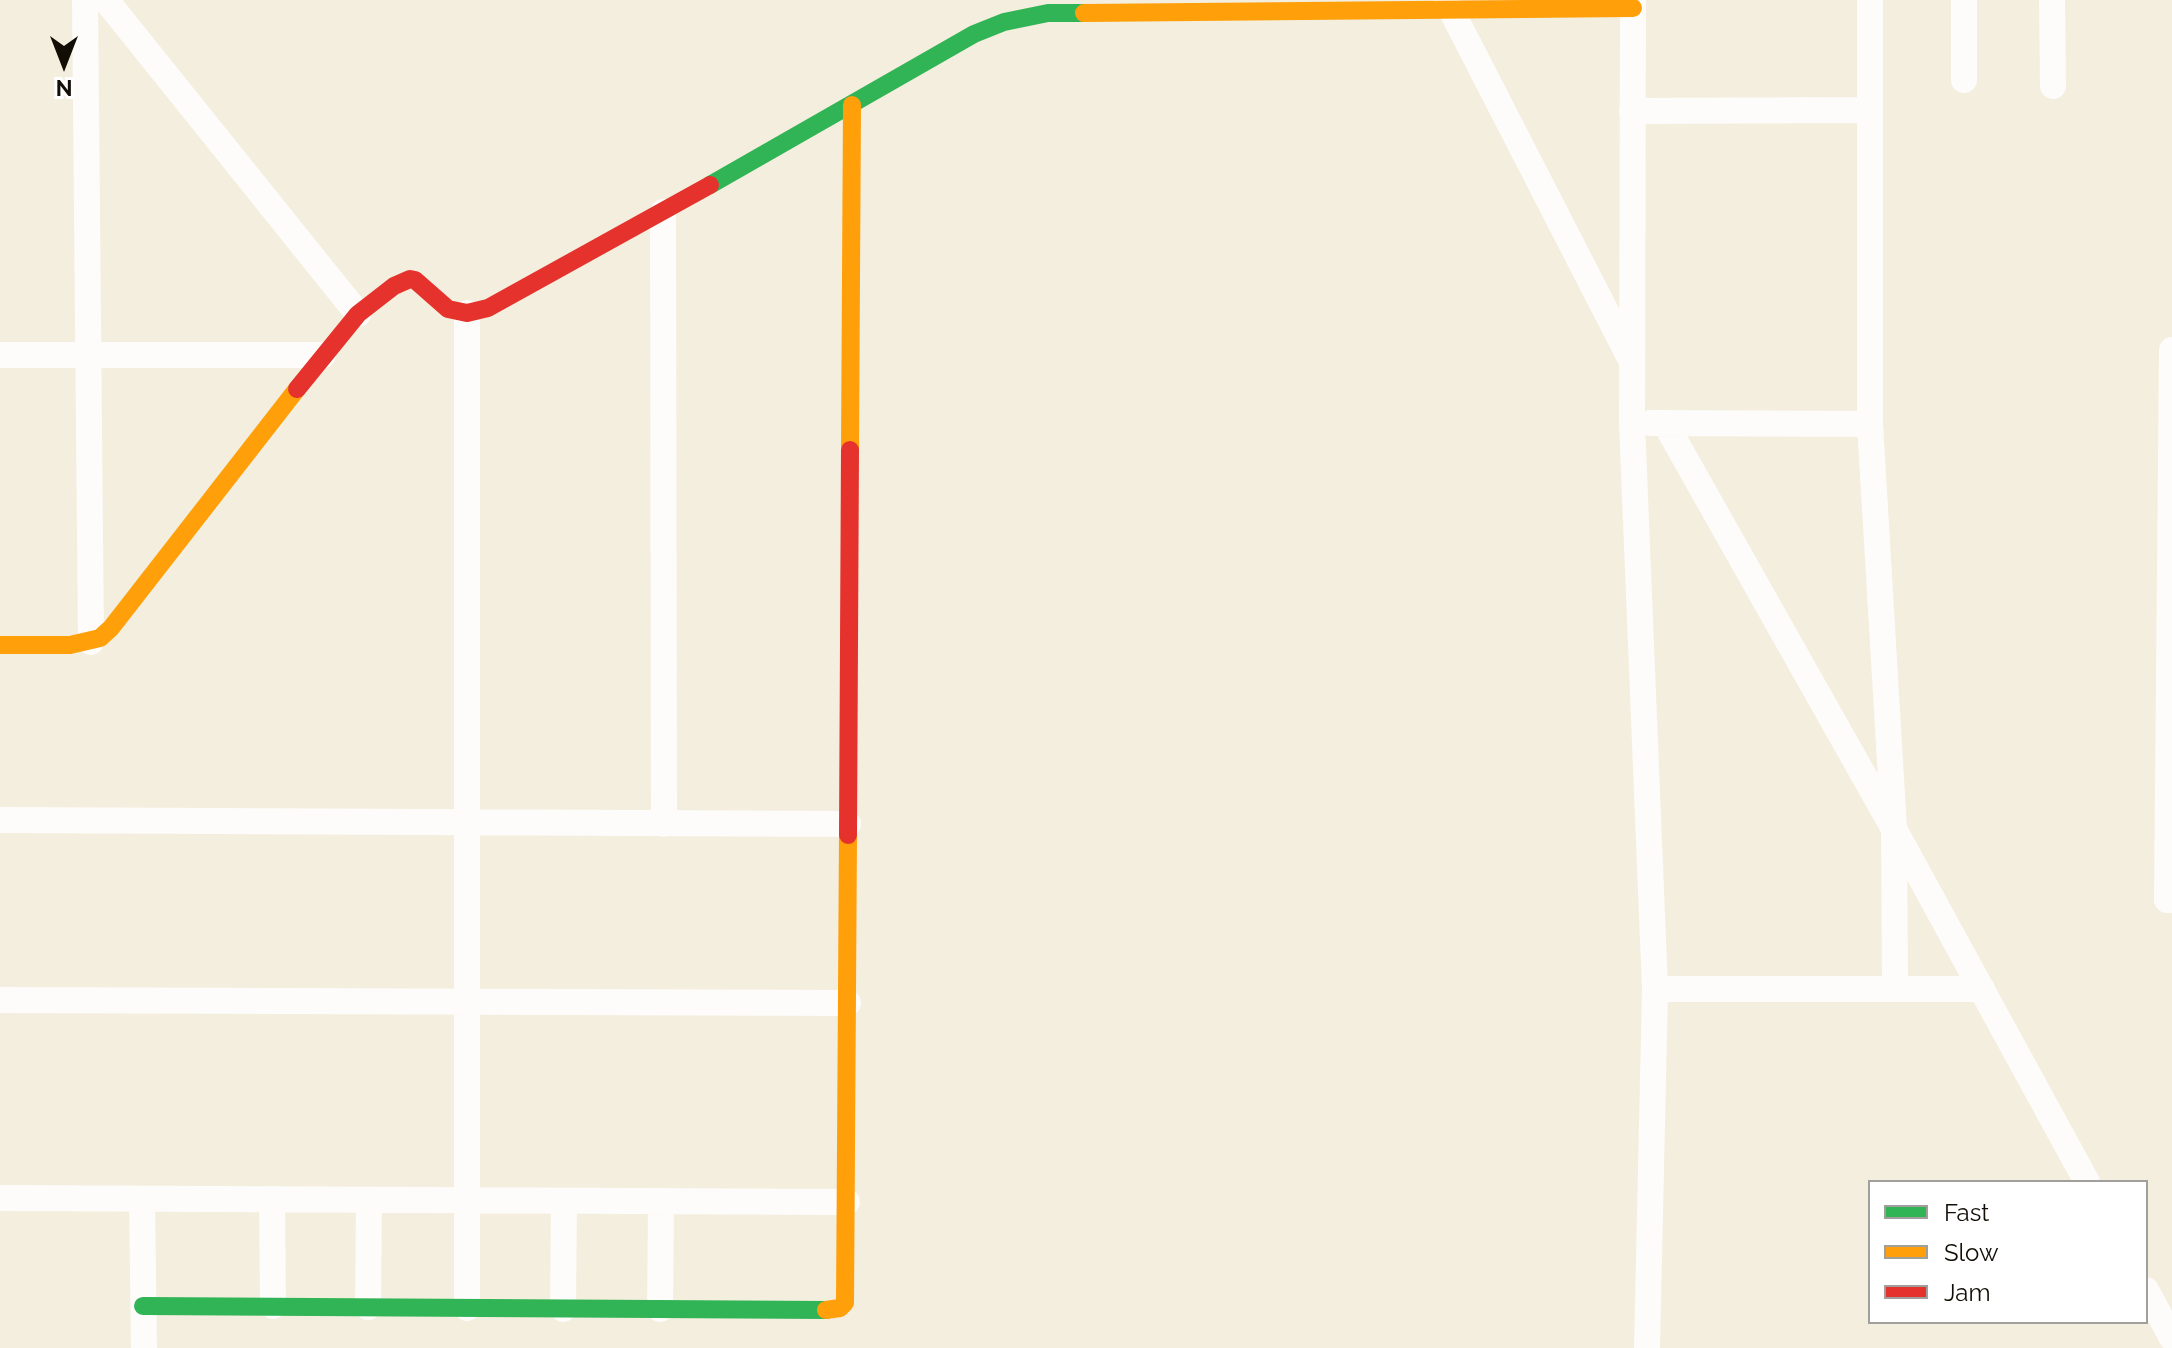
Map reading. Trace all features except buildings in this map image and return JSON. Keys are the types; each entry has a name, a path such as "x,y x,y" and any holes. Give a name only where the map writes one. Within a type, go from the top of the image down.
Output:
{"street":[{"path":"85,0 91,642"},
{"path":"106,0 358,314"},
{"path":"1870,0 1870,424 1894,829 1895,989"},
{"path":"1964,0 1964,80"},
{"path":"2052,0 2053,86"},
{"path":"1449,4 1632,363"},
{"path":"0,645 91,642 111,628 323,355 358,314 394,286 410,279 418,281 448,309 467,313 499,303 974,34 1028,16 1449,4 1633,4 1632,423 1655,989 1647,1348"},
{"path":"143,1306 840,1308 847,1296 852,105"},
{"path":"1632,111 1870,110"},
{"path":"663,212 664,824"},
{"path":"467,313 467,1308"},
{"path":"2172,350 2167,900 2172,900"},
{"path":"0,355 323,355"},
{"path":"1632,423 1870,424"},
{"path":"1665,423 1894,829 2086,1180"},
{"path":"0,820 848,824"},
{"path":"1655,989 1982,989"},
{"path":"0,1000 848,1003"},
{"path":"0,1198 847,1202"},
{"path":"142,1199 144,1348"},
{"path":"272,1199 273,1306"},
{"path":"368,1307 369,1200"},
{"path":"563,1309 564,1201"},
{"path":"660,1309 661,1202"},
{"path":"2148,1294 2172,1338"}],"traffic: fast":[{"path":"710,185 974,34 1004,22 1048,13 1084,13"},
{"path":"143,1306 826,1310"}],"traffic: slow":[{"path":"1084,13 1633,8"},
{"path":"850,450 852,105"},
{"path":"0,645 70,645 100,638 111,628 297,389"},
{"path":"826,1310 840,1308 845,1303 848,835"}],"traffic: jam":[{"path":"297,389 358,314 394,286 415,280 448,309 467,313 488,308 710,185"},
{"path":"848,835 850,450"}]}
